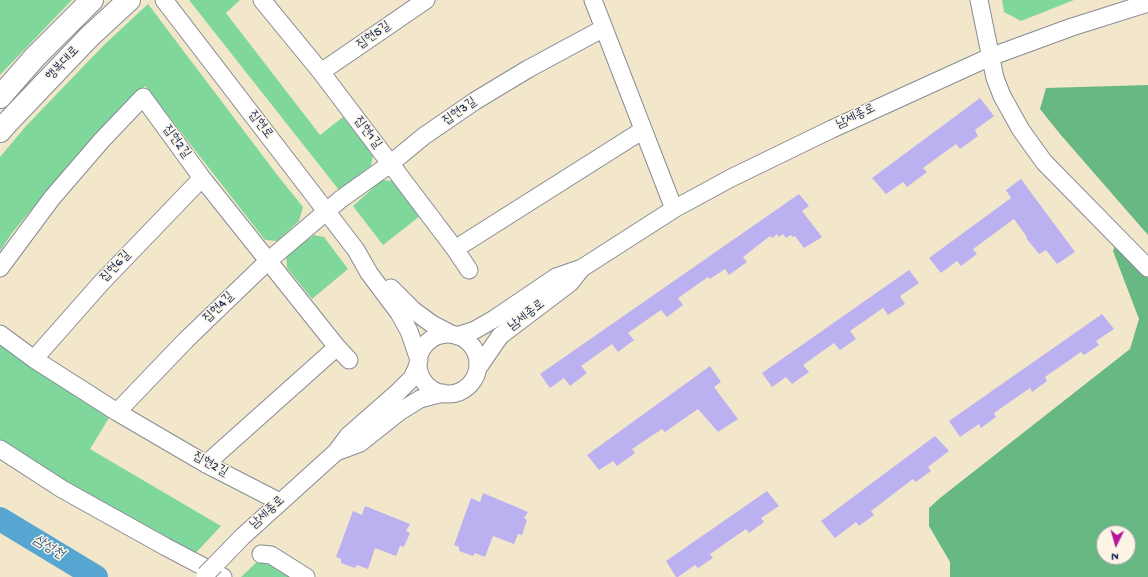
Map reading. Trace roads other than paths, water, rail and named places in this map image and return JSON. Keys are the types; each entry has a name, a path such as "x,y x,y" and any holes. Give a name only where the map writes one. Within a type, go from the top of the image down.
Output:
{"highway":[{"name":"행복대로","path":"0,97 35,57 92,0"},
{"name":"행복대로","path":"0,131 89,37 129,0"}],"street":[{"name":"집현1길","path":"262,0 321,72 455,249 469,270"},
{"name":"집현5길","path":"321,72 426,0"},
{"path":"593,0 674,209"},
{"path":"979,0 995,78 1004,101 1021,130 1040,157 1148,268"},
{"name":"집현로","path":"165,1 356,250 369,273 399,313 409,331 418,363"},
{"name":"남세종로","path":"454,335 475,330 556,277 582,268 674,209 731,178 832,129 990,57 1072,27 1148,3"},
{"name":"집현3길","path":"326,211 390,164 424,136 474,101 528,68 604,28"},
{"name":"집현2길","path":"0,268 52,198 102,140 143,97 202,178 336,347 349,360"},
{"path":"455,249 643,130"},
{"name":"집현6길","path":"34,359 102,282 202,178"},
{"name":"집현4길","path":"117,412 186,340 268,261 326,211"},
{"name":"집현로","path":"356,250 372,265 393,290 413,310 432,324 454,335"},
{"name":"남세종로","path":"478,368 500,336 570,283 582,268"},
{"name":"집현2길","path":"0,334 34,359 117,412 206,464 280,502"},
{"path":"444,334 454,335 469,343 473,348 476,354 478,368 471,383 463,390 443,394 433,390 425,384 420,375 418,363 419,355 424,346 431,339 444,334"},
{"path":"206,464 336,347"},
{"name":"남세종로","path":"212,574 242,536 336,452 348,436 398,393 412,378 418,363"},
{"name":"남세종로","path":"336,452 360,443 399,412 420,399 443,394"},
{"path":"0,449 62,489 212,574"},
{"path":"261,554 271,555 306,577"}],"waterway":[{"name":"삼성천","path":"0,519 96,577"}]}
